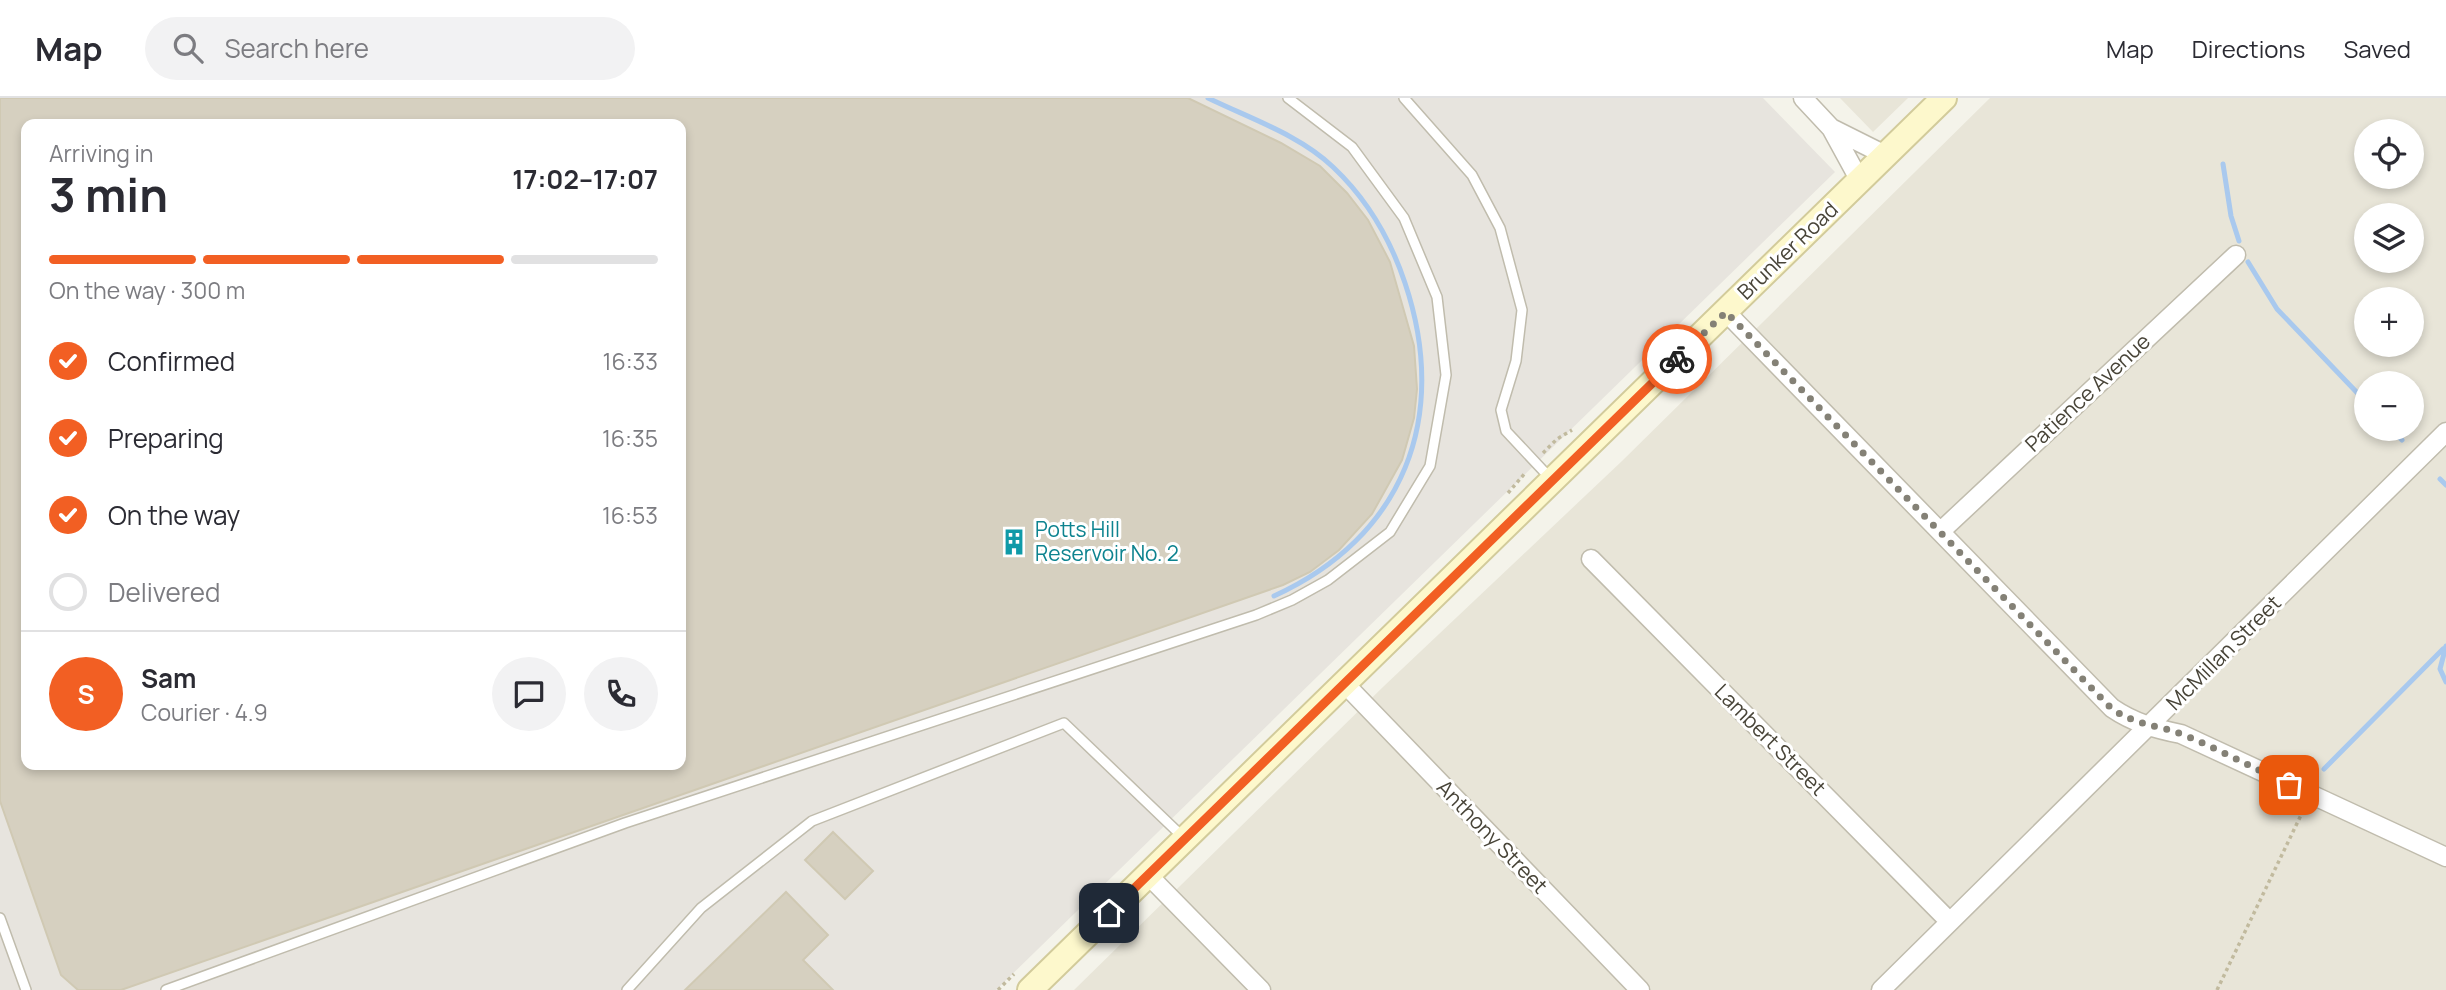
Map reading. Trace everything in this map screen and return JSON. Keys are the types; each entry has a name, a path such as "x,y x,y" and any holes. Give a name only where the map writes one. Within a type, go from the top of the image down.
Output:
{"main road":[{"name":"Brunker Road","path":"1030,990 1944,98"}],"street":[{"path":"1802,98 1831,128 1860,181"},
{"path":"1831,128 1885,155"},
{"name":"Patience Avenue","path":"1941,531 2236,255"},
{"path":"1726,312 2112,709 2127,719 2148,727 2181,734 2446,857"},
{"name":"McMillan Street","path":"1881,990 2446,432"},
{"name":"Lambert Street","path":"1591,559 1949,921"},
{"name":"Anthony Street","path":"1345,684 1640,990"},
{"path":"1148,874 1261,990"}],"lane":[{"path":"166,990 625,823 1256,615 1321,585 1391,532 1430,466 1446,375 1437,297 1404,218 1352,147 1288,98"},
{"path":"1405,98 1472,175 1500,228 1522,310 1516,361 1501,410 1506,431 1552,480"},
{"path":"627,990 701,908 812,821 1064,723 1185,839"},
{"path":"0,918 26,990"}],"path":[{"path":"2217,990 2302,813"}],"shaded area":[{"path":"0,98 1763,98 1835,172 996,990 0,990"},
{"path":"1840,98 1908,98 1873,132"},
{"path":"1990,98 2446,98 2446,990 1074,990 1384,686 1622,461"}],"building":[{"name":"Potts Hill Reservoir No. 2","path":"0,98 1188,98 1281,143 1320,166 1347,193 1368,220 1390,262 1414,346 1417,389 1414,418 1402,460 1372,514 1339,550 1310,572 1283,585 121,990 78,990 61,975 0,801"},
{"path":"833,832 873,871 845,899 805,860"},
{"path":"786,892 828,935 803,960 833,990 685,990"}],"waterway":[{"path":"1208,98 1274,128 1305,146 1346,180 1377,220 1392,251 1405,283 1418,333 1422,380 1418,425 1405,468 1384,506 1356,541 1319,571 1274,596"},
{"path":"2223,164 2231,216 2239,241"},
{"path":"2248,262 2277,309 2354,389"},
{"path":"2440,479 2446,485"},
{"path":"2446,646 2440,669 2446,682"},
{"path":"2324,769 2443,649"}],"way so far":[{"path":"1677,359 1726,312 2112,709 2127,719 2148,727 2181,734 2289,785"}],"place":[{"name":"Potts Hill Reservoir No. 2","path":"1014,542"}],"route":[{"path":"1109,913 1677,359"}]}
